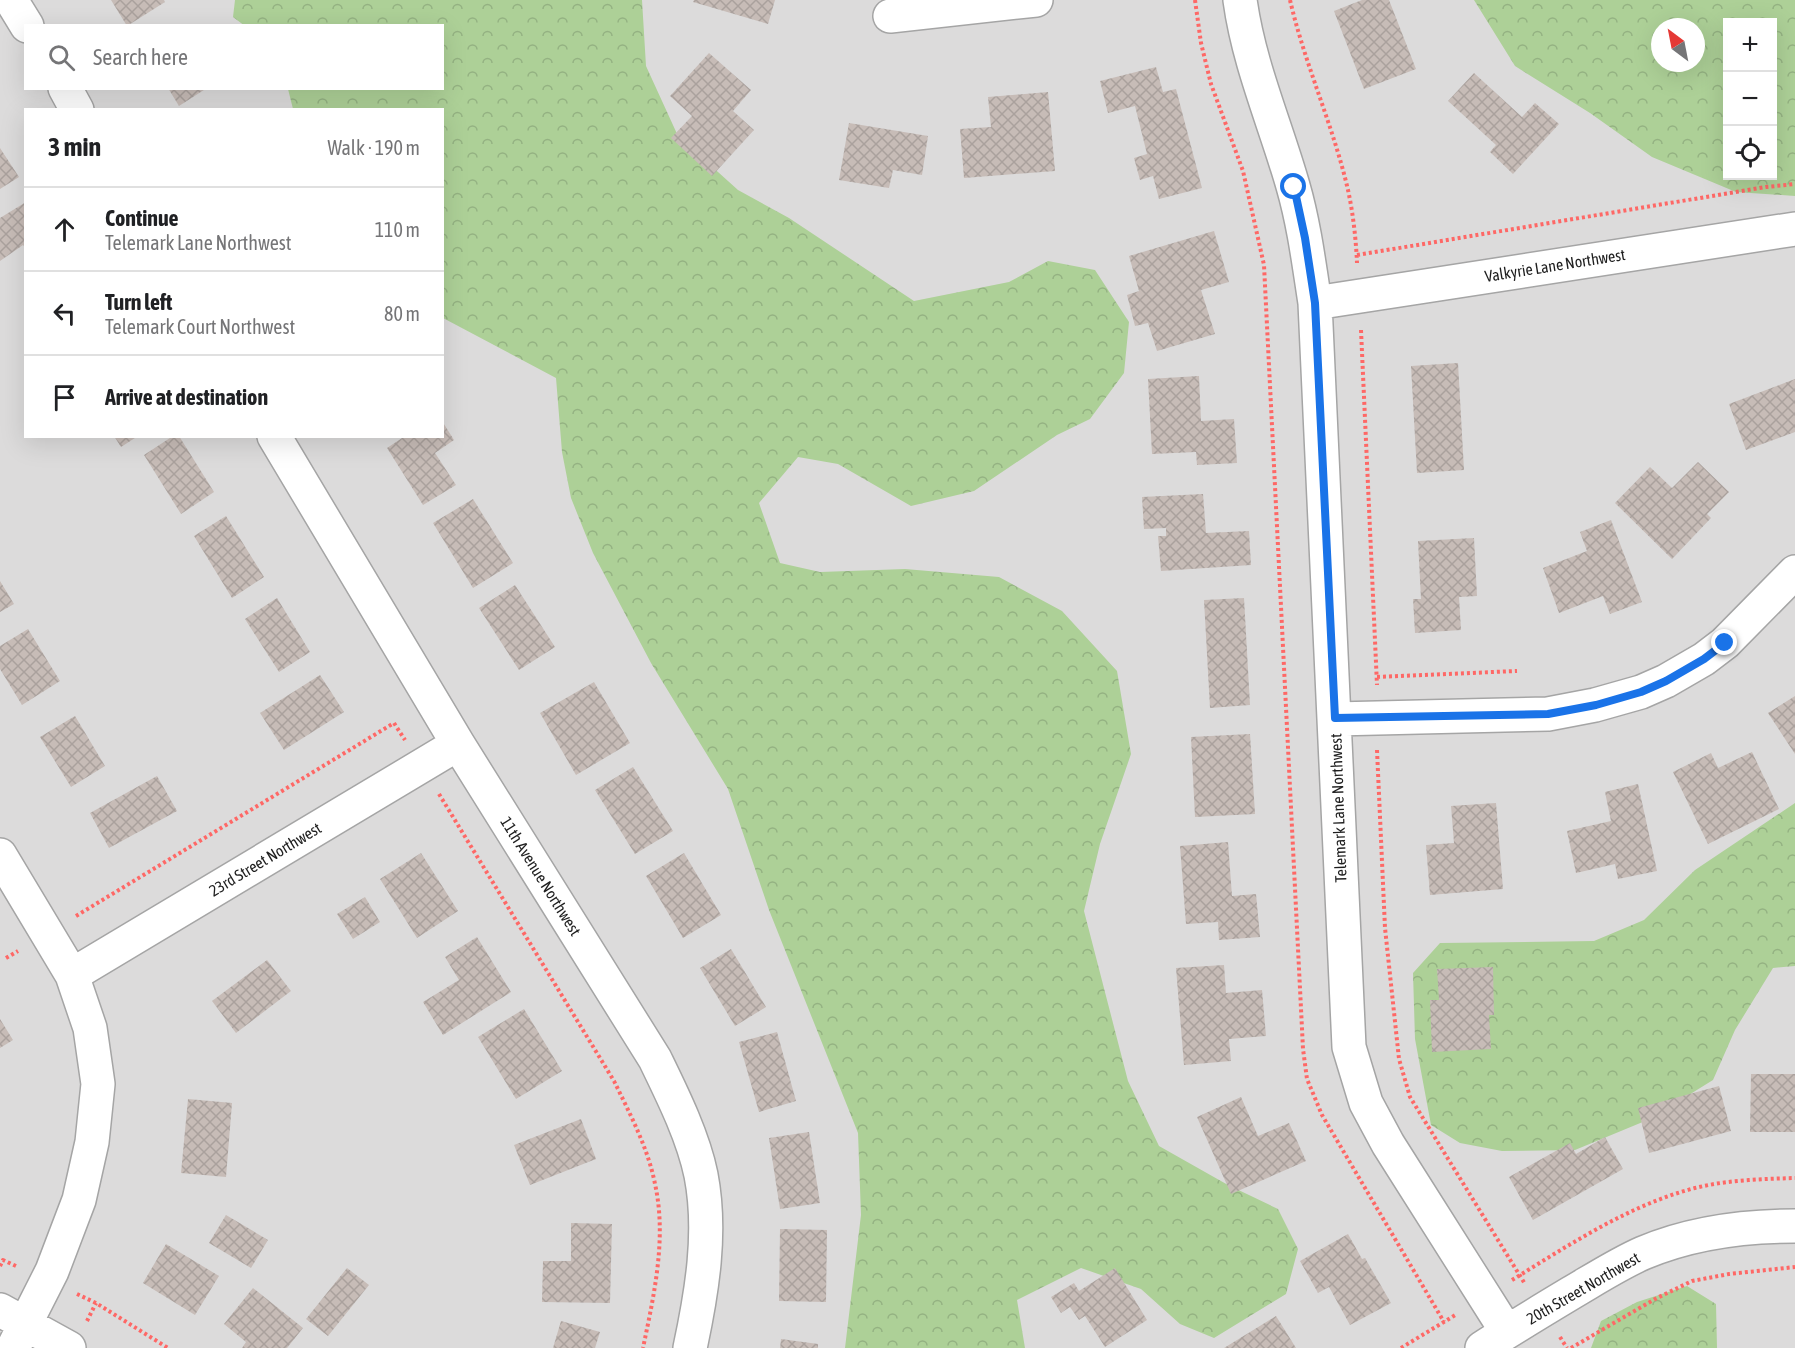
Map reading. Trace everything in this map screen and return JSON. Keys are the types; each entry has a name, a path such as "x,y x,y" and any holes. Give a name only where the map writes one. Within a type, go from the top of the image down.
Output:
{"street":[{"path":"11,0 26,24"},
{"path":"890,16 1036,0"},
{"name":"Telemark Lane Northwest","path":"1240,0 1245,34 1255,71 1294,187 1315,303 1349,1047 1366,1103 1494,1340"},
{"path":"65,90 76,108"},
{"name":"Valkyrie Lane Northwest","path":"1315,303 1795,229"},
{"name":"11th Avenue Northwest","path":"275,438 458,744 655,1059 680,1113 701,1174 706,1234 699,1304 690,1348"},
{"path":"1335,718 1548,714 1596,705 1641,692 1666,681 1704,659 1725,643 1795,572"},
{"name":"23rd Street Northwest","path":"72,975 458,744"},
{"path":"0,855 72,975 90,1028 98,1084 92,1142 79,1200 52,1271 13,1328 69,1348"},
{"name":"20th Street Northwest","path":"1494,1340 1610,1270 1643,1253 1680,1240 1722,1231 1766,1226 1795,1226"}],"path":[{"path":"1195,0 1201,43 1211,84 1243,171 1264,265"},
{"path":"1290,0 1299,37 1334,140 1348,191 1357,255 1795,184"},
{"path":"1361,335 1377,677 1517,671"},
{"path":"6,958 394,723"},
{"path":"1377,751 1385,928 1399,1059 1410,1097 1519,1275"},
{"path":"441,799 614,1081 638,1130 656,1184 660,1233 654,1297 643,1348"},
{"path":"0,1266 3,1260"},
{"path":"1571,1348 1655,1299 1692,1281 1729,1274 1795,1267"},
{"path":"96,1303 168,1348"},
{"path":"1401,1348 1444,1322"}],"shaded area":[{"path":"0,0 1795,0 1795,1348 0,1348"}],"green space":[{"path":"235,0 642,0 646,66 678,136 738,190 789,218 914,301 1009,282 1048,261 1095,270 1129,322 1124,373 1090,419 1057,435 974,491 911,506 838,464 798,457 759,503 780,563 820,572 905,569 999,577 1062,611 1117,671 1131,754 1100,844 1084,911 1128,1081 1159,1146 1228,1185 1278,1209 1298,1249 1286,1294 1214,1338 1180,1324 1141,1289 1081,1268 1017,1300 1025,1348 845,1348 861,1215 858,1133 769,910 728,789 651,663 593,553 571,498 562,452 556,378 444,319 444,108 293,108 288,90 444,90 444,24 242,24 233,17"},
{"path":"1474,0 1795,0 1795,196 1736,192 1652,157 1590,113 1515,66"},
{"path":"1795,803 1795,966 1773,968 1735,1030 1713,1080 1650,1119 1575,1150 1502,1151 1460,1143 1431,1125 1415,1039 1413,973 1440,943 1594,941 1644,920 1695,870"},
{"path":"1687,1286 1716,1304 1717,1348 1591,1348 1601,1321 1637,1302"}],"building":[{"path":"111,0 164,0 165,2 130,24 126,24"},
{"path":"694,0 775,0 768,24 693,2"},
{"path":"1362,0 1389,0 1416,69 1364,89 1334,11"},
{"path":"709,53 751,90 733,111 754,130 712,176 671,138 692,116 670,96"},
{"path":"1156,67 1163,92 1176,89 1202,188 1159,199 1153,176 1140,180 1134,158 1147,154 1135,106 1108,113 1100,81"},
{"path":"1474,73 1522,117 1535,103 1559,124 1513,174 1490,152 1496,145 1448,101"},
{"path":"169,90 204,90 179,106"},
{"path":"1048,92 1055,171 964,178 960,129 991,127 988,97"},
{"path":"849,123 928,136 922,175 893,170 889,188 839,180"},
{"path":"0,148 19,177 0,189"},
{"path":"24,203 24,246 0,261 0,218"},
{"path":"1214,231 1229,282 1201,290 1215,334 1157,351 1148,323 1135,326 1127,295 1139,291 1129,256"},
{"path":"1458,363 1464,470 1417,473 1411,366"},
{"path":"1199,376 1201,421 1234,419 1237,463 1197,465 1196,452 1152,454 1148,379"},
{"path":"1795,379 1795,432 1746,450 1729,404"},
{"path":"444,424 454,440 435,453 456,485 423,505 387,448 402,438 444,438"},
{"path":"115,438 135,438 121,447"},
{"path":"170,438 180,438 214,492 181,514 144,455"},
{"path":"1698,462 1729,492 1707,514 1711,518 1672,559 1615,503 1650,467 1672,488"},
{"path":"1203,494 1206,533 1249,531 1251,565 1161,571 1158,536 1166,536 1166,528 1144,529 1142,497"},
{"path":"473,499 513,563 473,588 433,523"},
{"path":"226,516 264,577 232,598 194,536"},
{"path":"1611,520 1642,602 1610,614 1603,596 1559,613 1543,568 1587,551 1580,532"},
{"path":"1474,538 1477,596 1459,597 1461,630 1415,633 1413,599 1421,599 1418,541"},
{"path":"0,581 14,604 0,612"},
{"path":"515,585 555,647 519,670 479,608"},
{"path":"277,598 310,652 279,672 245,619"},
{"path":"1244,598 1250,705 1210,708 1204,600"},
{"path":"28,629 60,681 22,705 0,669 0,646"},
{"path":"320,675 344,712 284,750 260,713"},
{"path":"594,682 630,743 576,775 540,713"},
{"path":"1795,696 1795,754 1768,713"},
{"path":"75,716 105,766 71,787 40,737"},
{"path":"1250,734 1255,814 1195,817 1191,737"},
{"path":"1752,752 1779,809 1708,844 1673,772 1711,753 1718,768"},
{"path":"633,767 673,831 635,854 595,790"},
{"path":"157,776 177,811 109,848 90,813"},
{"path":"1638,784 1657,871 1618,879 1615,864 1576,873 1567,831 1611,821 1605,792"},
{"path":"1496,803 1503,889 1430,895 1426,845 1454,843 1451,806"},
{"path":"1228,842 1232,896 1256,894 1260,937 1219,940 1218,922 1186,924 1180,846"},
{"path":"421,853 458,911 417,938 380,879"},
{"path":"684,853 721,915 683,938 646,876"},
{"path":"365,897 380,922 353,939 337,914"},
{"path":"477,937 511,992 443,1035 423,1002 459,980 445,957"},
{"path":"731,949 766,1007 735,1026 700,968"},
{"path":"267,960 291,991 236,1033 212,1001"},
{"path":"1224,965 1226,993 1262,990 1266,1036 1229,1039 1231,1061 1184,1065 1176,968"},
{"path":"1493,967 1494,1015 1489,1015 1491,1049 1432,1052 1430,1000 1439,1000 1437,969"},
{"path":"524,1009 562,1071 516,1099 478,1037"},
{"path":"0,1019 13,1040 0,1048"},
{"path":"777,1032 796,1101 759,1112 739,1042"},
{"path":"1751,1074 1795,1074 1795,1132 1750,1132"},
{"path":"1719,1086 1731,1131 1649,1153 1638,1108"},
{"path":"1241,1097 1258,1136 1289,1123 1306,1161 1231,1194 1197,1117"},
{"path":"188,1099 232,1103 226,1177 181,1173"},
{"path":"581,1119 596,1159 530,1185 514,1145"},
{"path":"809,1132 820,1203 780,1209 769,1138"},
{"path":"1605,1137 1623,1169 1533,1220 1509,1177 1570,1143 1576,1154"},
{"path":"226,1215 268,1240 251,1268 209,1243"},
{"path":"571,1223 612,1224 610,1303 542,1302 543,1261 571,1261"},
{"path":"780,1229 827,1230 826,1302 779,1301"},
{"path":"1348,1234 1391,1303 1350,1325 1329,1287 1318,1293 1300,1261"},
{"path":"166,1244 219,1276 195,1315 143,1283"},
{"path":"347,1268 369,1285 328,1336 306,1319"},
{"path":"1115,1268 1147,1320 1105,1347 1085,1316 1079,1320 1070,1307 1061,1313 1051,1297 1074,1283 1079,1291"},
{"path":"253,1288 303,1328 287,1348 242,1348 246,1342 224,1324"},
{"path":"1276,1316 1296,1348 1224,1348"},
{"path":"561,1321 600,1332 595,1348 553,1348"},
{"path":"781,1339 818,1344 818,1348 780,1348"}],"route":[{"path":"1294,187 1315,303 1335,718 1548,714 1596,705 1641,692 1666,681 1704,659 1725,643"}]}
